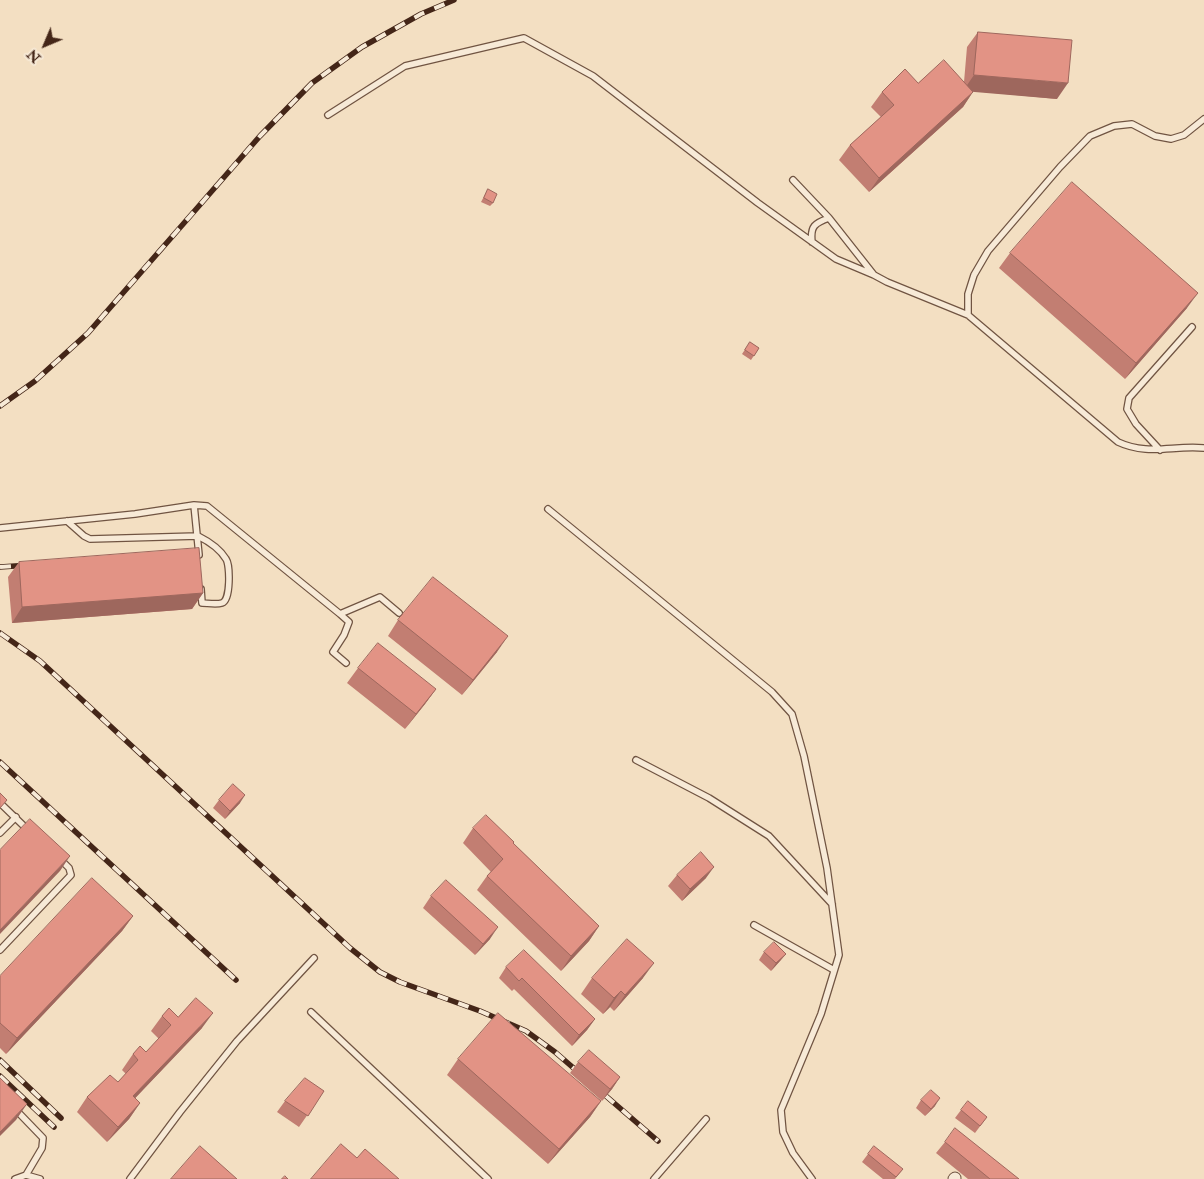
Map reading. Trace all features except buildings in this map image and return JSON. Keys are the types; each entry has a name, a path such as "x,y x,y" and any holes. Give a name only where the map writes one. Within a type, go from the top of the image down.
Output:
{"lane":[{"path":"328,115 405,66 524,38 593,76 758,203 836,259 968,315 1118,442 1131,448 1160,450 1204,448"},
{"path":"968,315 968,294 974,275 988,251 1060,167 1090,136 1114,126 1132,124 1155,136 1171,139 1184,135 1204,119"},
{"path":"793,180 829,218 874,275"},
{"path":"812,242 812,229 820,221 829,218"},
{"path":"1160,450 1136,424 1127,409 1129,398 1192,327"},
{"path":"194,505 200,565"},
{"path":"0,528 135,514 194,505 206,506 349,622 344,635 333,652 346,663"},
{"path":"548,509 772,692 792,714 804,756 827,868 839,956 820,1014 781,1110 783,1132 793,1153 812,1179"},
{"path":"66,521 90,539 198,536 215,547 228,562 229,592 226,600 222,604 202,603 201,584"},
{"path":"340,614 380,597 399,613"},
{"path":"636,760 709,798 769,836 832,904"},
{"path":"0,803 36,836"},
{"path":"0,833 16,818"},
{"path":"0,950 71,875 69,868 56,856"},
{"path":"754,925 834,970"},
{"path":"130,1179 180,1112 237,1041 314,958"},
{"path":"311,1012 488,1179"},
{"path":"14,1108 43,1138 42,1148 26,1175"},
{"path":"654,1179 706,1119"},
{"path":"15,1179 26,1175 40,1179"}],"railway":[{"path":"0,406 35,381 88,333 260,136 312,83 362,47 421,14 454,0"},
{"path":"0,567 30,565"},
{"path":"0,633 40,661 350,948 380,972 400,982 480,1011 526,1031 555,1052 658,1141"},
{"path":"0,762 236,980"},
{"path":"0,1060 61,1118"},
{"path":"0,1076 54,1127"}]}
